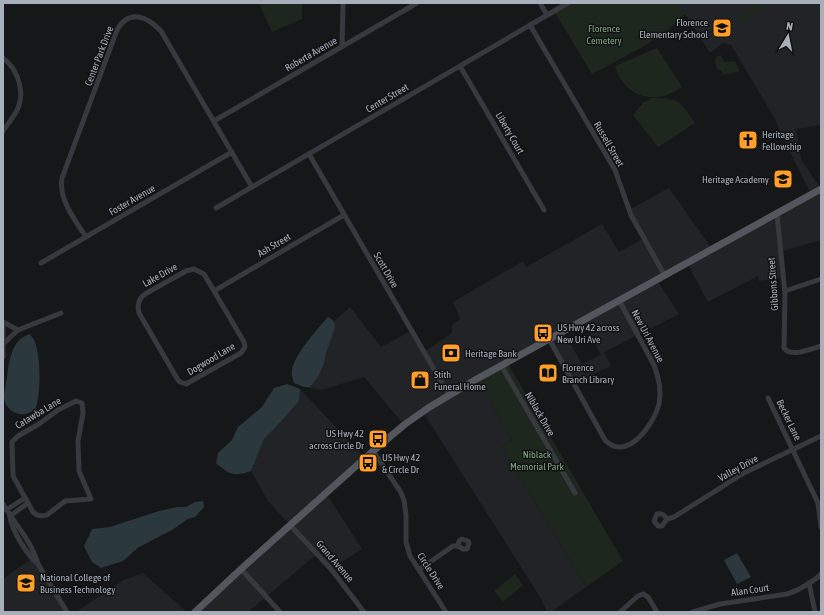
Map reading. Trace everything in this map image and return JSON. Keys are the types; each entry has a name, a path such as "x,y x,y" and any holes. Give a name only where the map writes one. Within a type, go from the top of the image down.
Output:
{"main road":[{"path":"195,612 290,525 404,425 449,395 501,365 821,189"}],"street":[{"path":"342,47 343,3"},
{"name":"Roberta Avenue","path":"214,121 417,3"},
{"path":"540,3 547,15"},
{"name":"Center Street","path":"216,208 568,3"},
{"name":"Center Park Drive","path":"86,237 63,199 61,182 117,30 125,20 133,17 142,18 153,24 161,31 252,187"},
{"name":"Russell Street","path":"530,25 615,170 631,215 665,276"},
{"path":"3,58 17,75 20,92 16,112 3,131"},
{"name":"Liberty Court","path":"460,66 544,210"},
{"name":"Foster Avenue","path":"41,263 232,152"},
{"name":"Scott Drive","path":"309,154 449,395"},
{"name":"Gibbons Street","path":"777,214 784,291 784,346 788,352 793,353 821,346"},
{"name":"Ash Street","path":"214,290 344,215"},
{"name":"Lake Drive","path":"183,384 178,380 139,313 139,302 145,294 190,270 197,270 204,274 214,290 244,342 245,347"},
{"path":"784,291 821,279"},
{"name":"New Uri Avenue","path":"549,339 605,440 610,444 617,446 624,446 632,443 643,434 652,421 658,405 660,388 654,365 619,300"},
{"path":"4,343 18,330 61,312"},
{"path":"3,357 3,324 18,330"},
{"name":"Dogwood Lane","path":"183,384 188,383 241,353 245,347"},
{"name":"Niblack Drive","path":"501,365 575,493"},
{"name":"Becker Lane","path":"768,398 818,503 821,527"},
{"name":"Catawba Lane","path":"76,401 80,402 83,405 83,409 78,441 79,471 91,499 65,501 47,515 43,516 35,514 27,500 15,481 12,473 13,439 39,424 58,410 76,401"},
{"name":"Valley Drive","path":"667,520 744,473 821,436"},
{"name":"Circle Drive","path":"373,451 400,491 404,500 406,515 405,535 410,556 420,569 446,612"},
{"path":"6,510 27,500"},
{"path":"10,516 27,500"},
{"path":"3,504 10,516 11,524 31,559 38,564 67,612"},
{"name":"Grand Avenue","path":"290,525 331,569 364,612"},
{"path":"420,569 453,546 458,546"},
{"path":"241,569 280,612"},
{"name":"Alan Court","path":"693,612 720,604 788,594 816,579 821,574"},
{"path":"809,583 815,612"},
{"path":"620,612 638,596 643,594 648,597 657,612"}],"shaded area":[{"path":"678,3 821,3 821,125 796,129 801,159 821,189 821,240 780,252 783,278 759,281 758,276 708,302 687,263 657,280 679,314 604,352 611,366 574,383 549,339 477,379 512,440 502,447 586,587 551,612 547,612 540,597 423,412 404,425 364,377 322,390 301,386 334,321 350,307 381,347 411,331 424,352 452,333 452,325 460,319 453,302 523,261 526,267 602,224 619,252 643,239 629,210 669,188 712,249 811,194 775,119 731,45 723,43 710,53","holes":["583,320 601,355 582,364 563,331"]},
{"path":"328,317 334,321 335,328 318,377 310,387 304,387 294,383 292,376 293,365 301,350"},
{"path":"30,334 34,339 37,349 40,377 37,404 35,410 26,414 18,414 8,408 4,395 12,352 19,341"},
{"path":"287,384 300,389 299,401 264,439 251,471 240,474 232,474 216,463 218,453 232,440 238,427 262,407 274,388"},
{"path":"300,389 365,458 326,493 362,549 331,569 317,554 248,612 195,612 290,525 268,501 251,471 264,439 299,401"},
{"path":"203,501 204,507 195,517 188,519 172,530 139,547 123,561 101,568 92,562 84,546 92,529 110,527 159,511 177,507 186,507 195,502"},
{"path":"737,553 751,577 737,584 724,560"},
{"name":"National College of Business Technology","path":"31,559 38,564 67,612 3,612 3,579"},
{"path":"143,573 187,612 76,612 124,580"}],"green space":[{"path":"259,3 302,3 302,19 272,32"},
{"name":"Florence Cemetery","path":"568,3 678,3 685,14 668,30 641,48 592,74 554,11"},
{"path":"754,3 759,3 763,8 754,15 748,9"},
{"path":"747,10 753,16 744,24 738,17"},
{"path":"657,48 682,87 675,92 659,97 643,96 635,93 628,88 621,79 615,66"},
{"path":"721,55 724,62 735,61 740,71 723,75 721,70 718,70 715,63 716,57"},
{"path":"652,98 668,99 678,102 682,105 695,123 658,147 633,115 644,102"},
{"name":"Niblack Memorial Park","path":"507,362 623,561 586,587 502,447 512,440 477,379"},
{"path":"515,574 523,585 503,602 494,591"}],"place":[{"name":"Florence Elementary School","path":"722,28"},
{"name":"Heritage Fellowship","path":"748,140"},
{"name":"Heritage Academy","path":"783,179"},
{"name":"US Hwy 42 across New Uri Ave","path":"543,333"},
{"name":"Heritage Bank","path":"451,353"},
{"name":"Florence Branch Library","path":"548,373"},
{"name":"Stith Funeral Home","path":"420,380"},
{"name":"US Hwy 42 across Circle Dr","path":"378,439"},
{"name":"US Hwy 42 & Circle Dr","path":"368,463"},
{"name":"National College of Business Technology","path":"26,583"}]}
